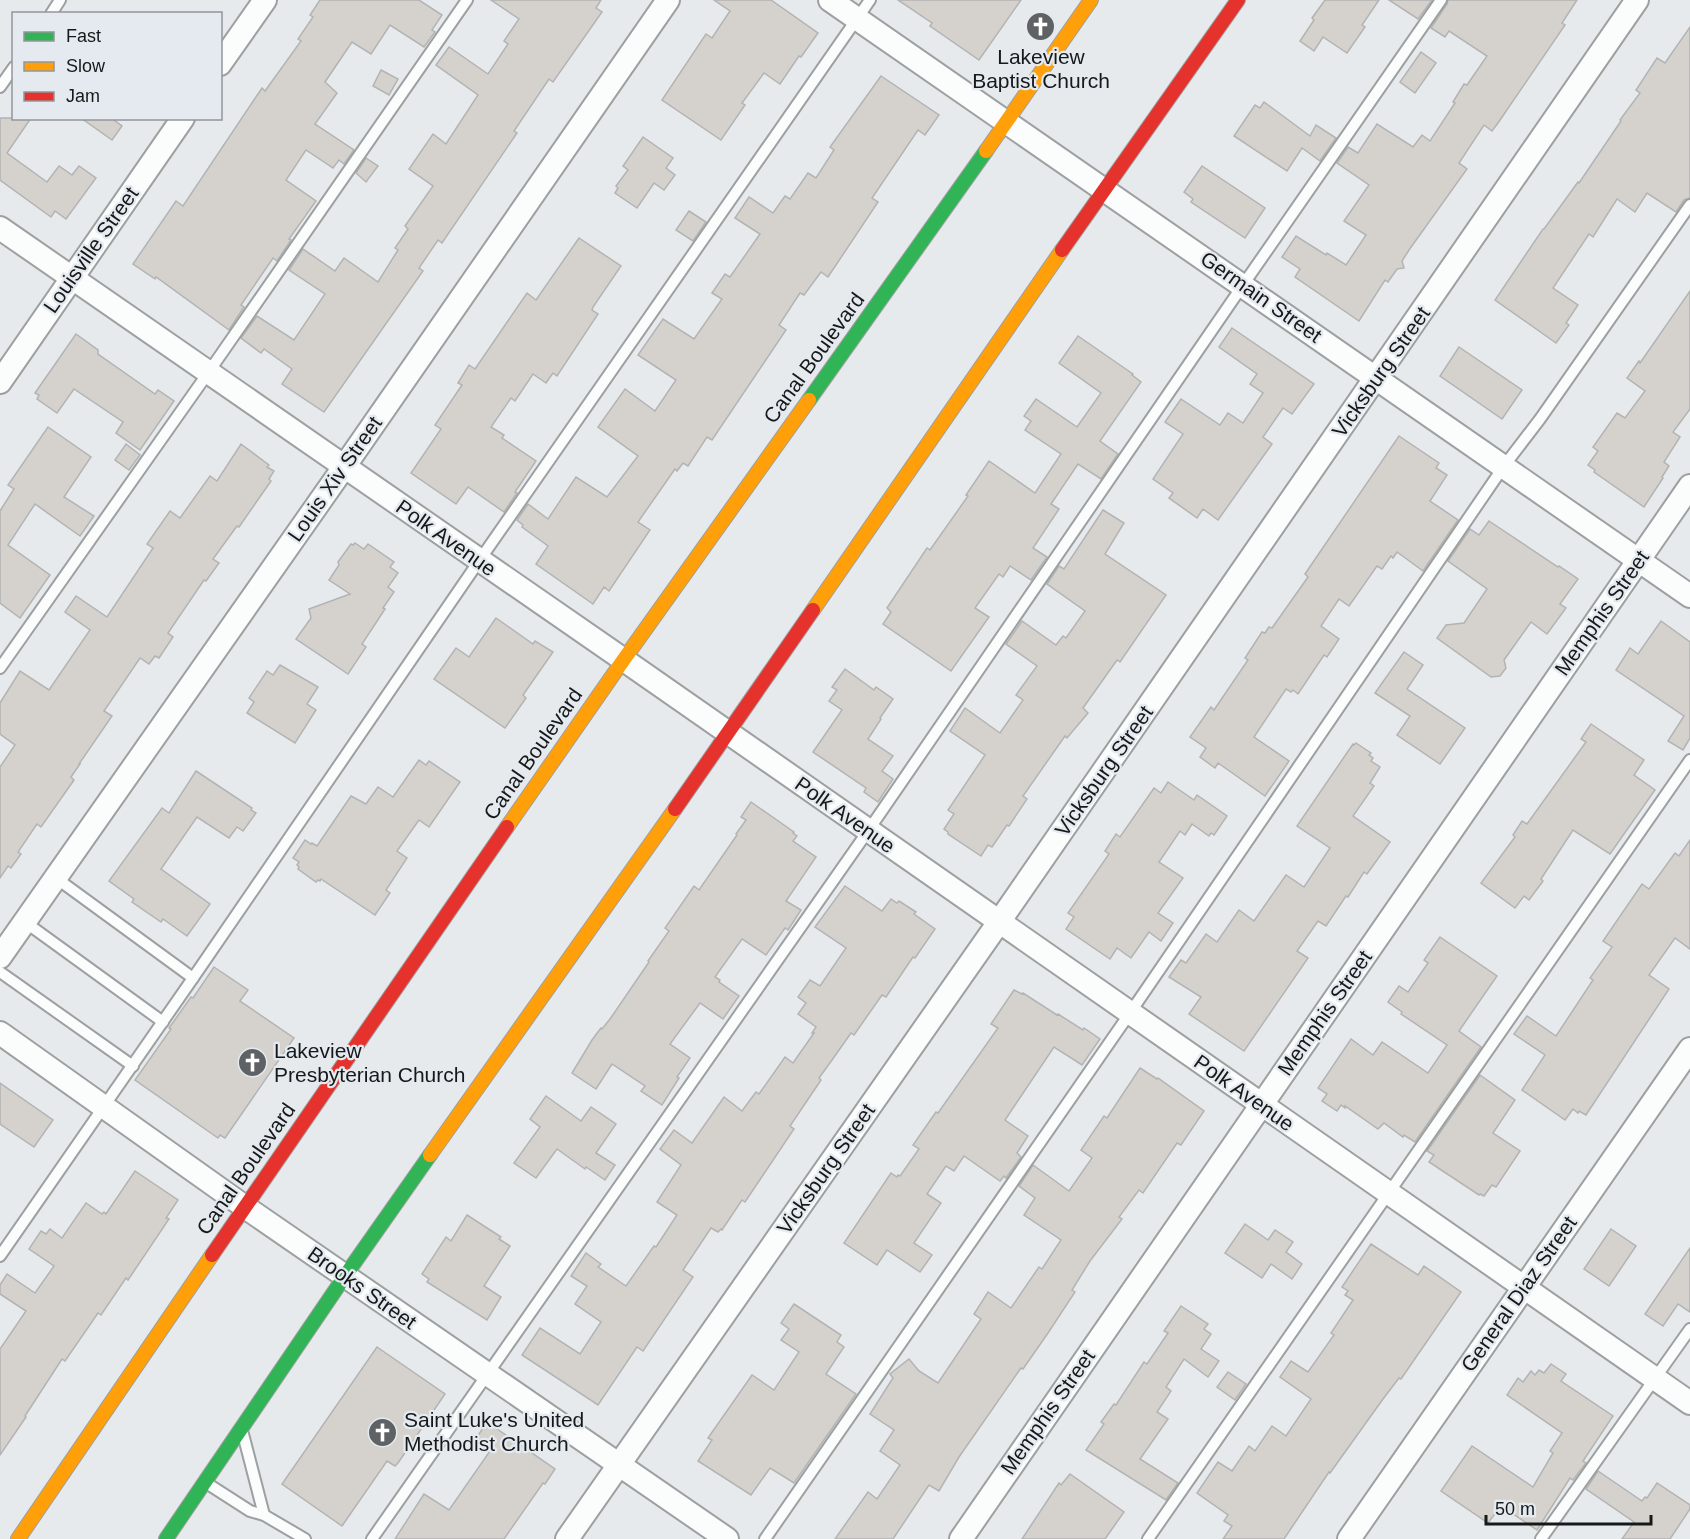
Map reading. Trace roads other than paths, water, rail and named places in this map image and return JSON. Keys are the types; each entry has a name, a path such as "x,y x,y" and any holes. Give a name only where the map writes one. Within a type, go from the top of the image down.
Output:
{"main road":[{"name":"Canal Boulevard","path":"18,1539 624,660 1007,123 1091,0"},
{"path":"166,1539 345,1276 728,733 1104,189 1238,0"}],"street":[{"path":"222,61 265,0"},
{"name":"Louis Xiv Street","path":"0,957 668,0"},
{"name":"Germain Street","path":"830,0 1690,596"},
{"name":"Vicksburg Street","path":"567,1539 999,922 1637,0"},
{"name":"Louisville Street","path":"0,382 182,120"},
{"name":"Polk Avenue","path":"0,228 1690,1403"},
{"name":"Memphis Street","path":"960,1539 1690,486"},
{"name":"Brooks Street","path":"0,1034 245,1207 727,1539"},
{"name":"General Diaz Street","path":"1349,1539 1690,1049"}],"lane":[{"path":"0,668 467,0"},
{"path":"0,1256 479,561 870,0"},
{"path":"372,1539 868,831 1441,0"},
{"path":"0,87 12,70"},
{"path":"765,1539 1130,1013 1504,466 1547,410 1690,205"},
{"path":"1148,1539 1690,759"},
{"path":"56,878 193,978"},
{"path":"25,922 162,1022"},
{"path":"0,972 133,1066"},
{"path":"1541,1539 1690,1329"},
{"path":"242,1428 264,1515"},
{"path":"205,1482 250,1511 264,1515 305,1539"}],"place":[{"name":"Lakeview Baptist Church","path":"1041,26"},
{"name":"Lakeview Presbyterian Church","path":"253,1063"},
{"name":"Saint Luke's United Methodist Church","path":"383,1432"}]}
